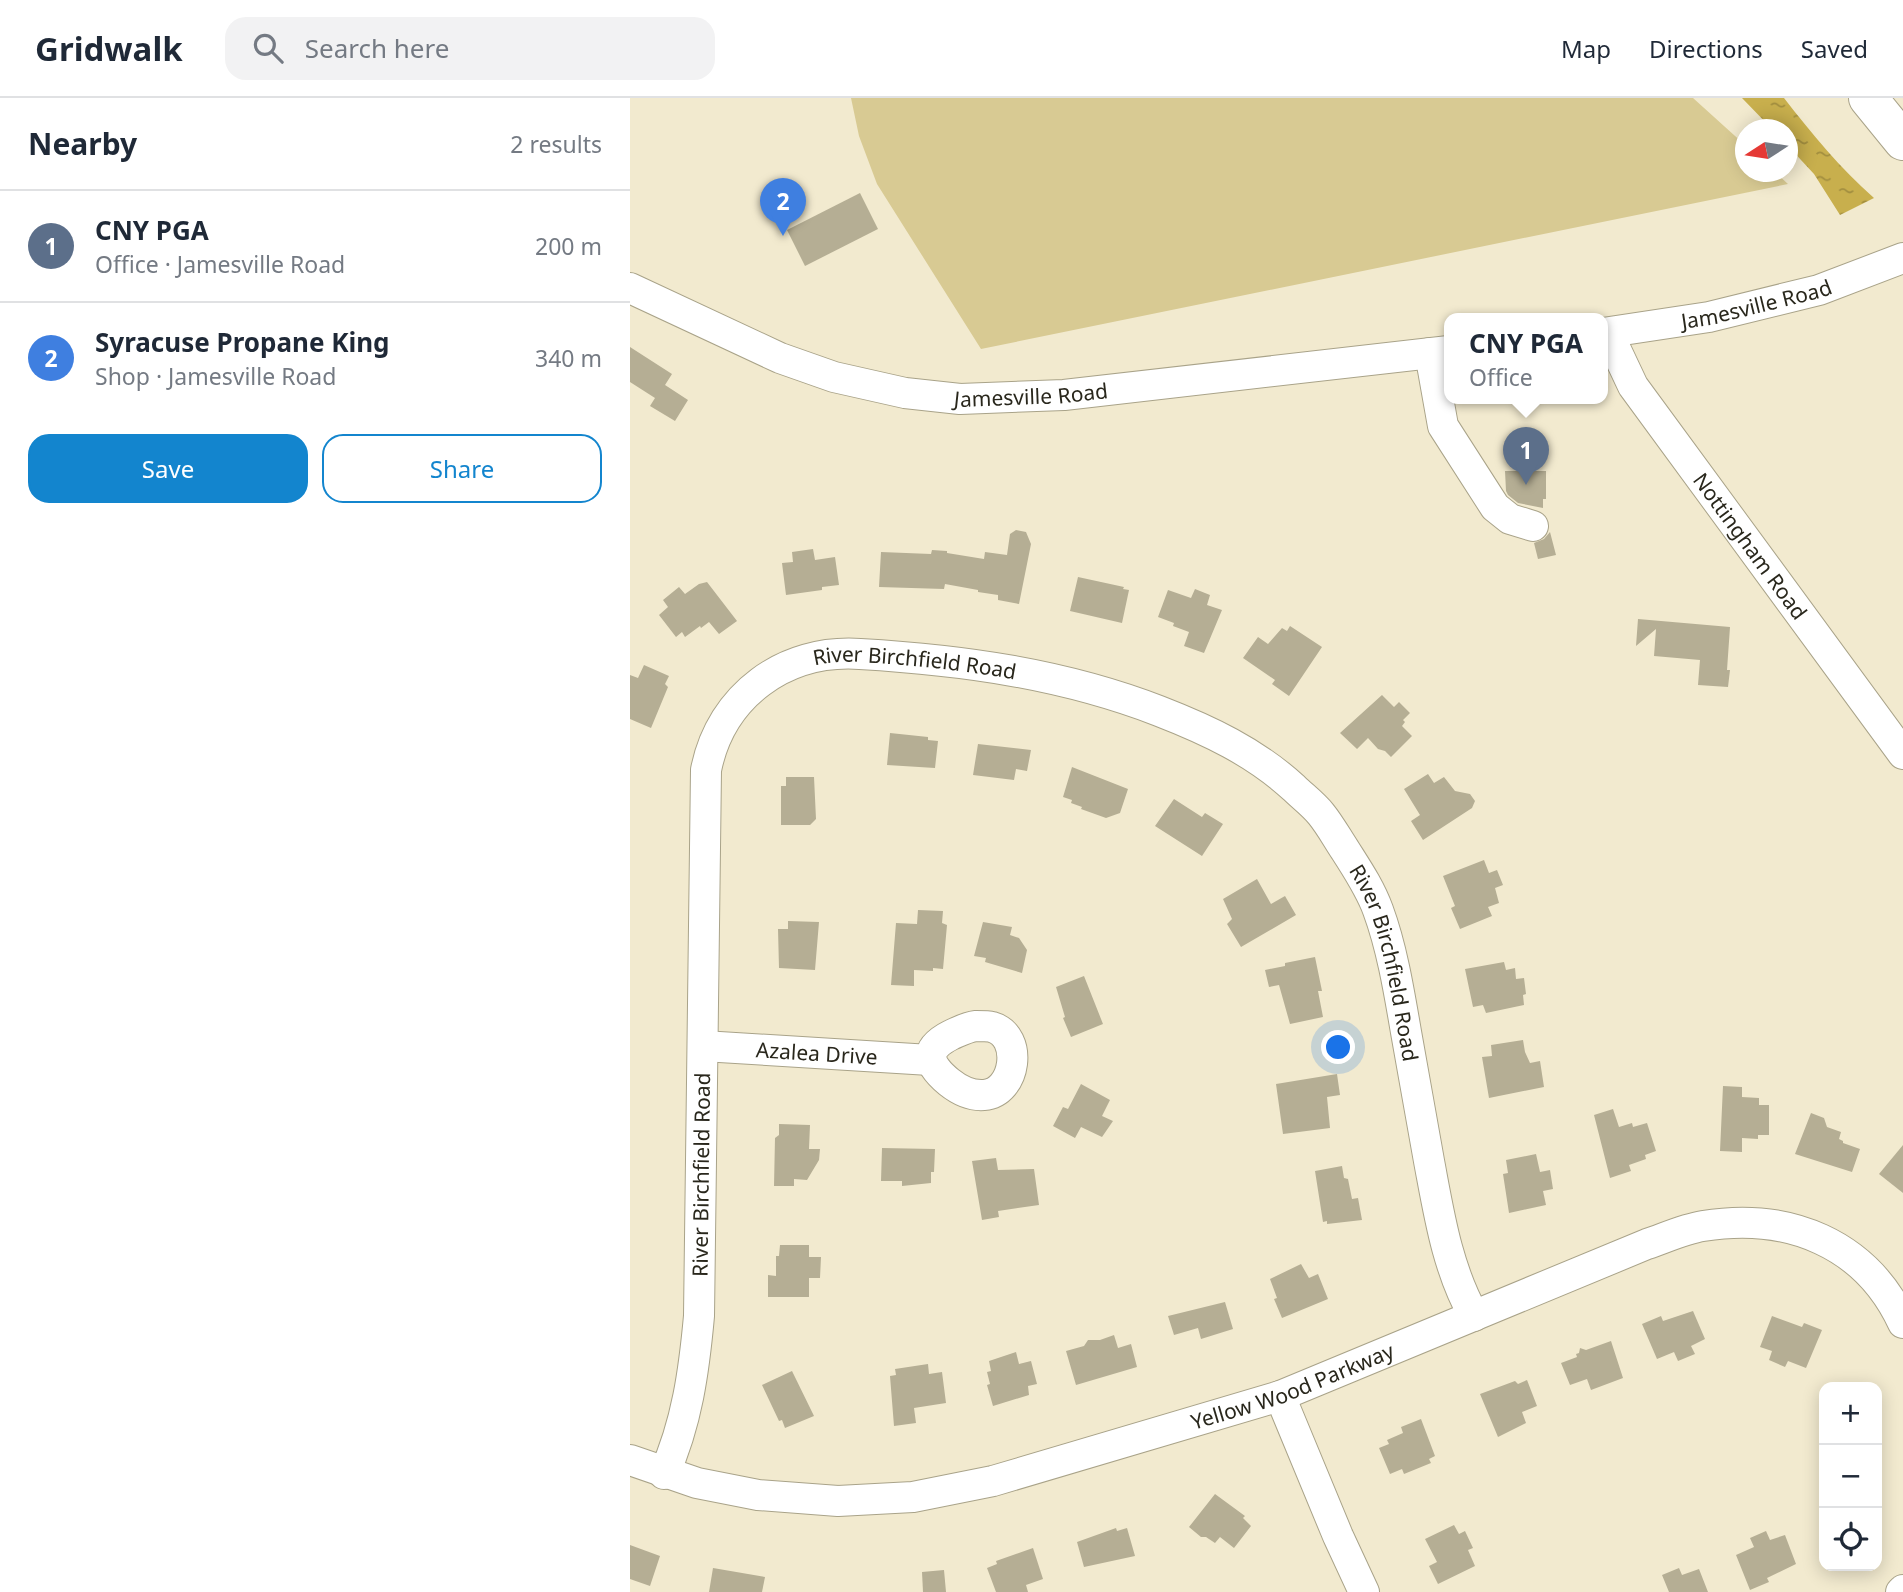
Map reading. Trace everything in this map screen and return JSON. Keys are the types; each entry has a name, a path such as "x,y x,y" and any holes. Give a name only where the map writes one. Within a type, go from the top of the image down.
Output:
{"highway":[{"path":"1868,98 1903,141"}],"street":[{"name":"Jamesville Road","path":"1608,333 1709,317 1819,290 1903,258"},
{"name":"Jamesville Road","path":"630,288 780,358 834,377 905,393 960,399 1064,395 1440,352"},
{"name":"Nottingham Road","path":"1608,339 1633,386 1903,754"},
{"path":"1440,352 1443,426 1495,507 1510,519 1533,526"},
{"name":"River Birchfield Road","path":"664,1474 676,1448 693,1378 698,1316 706,769 711,747 727,718 755,685 783,667 818,657 853,653 939,659 1040,675 1098,689 1202,727 1248,752 1279,774 1320,813 1364,879 1378,911 1398,987 1434,1191 1449,1259 1462,1295 1474,1316"},
{"name":"Azalea Drive","path":"703,1046 930,1060"},
{"name":"Yellow Wood Parkway","path":"630,1460 664,1474 697,1483 758,1495 838,1501 912,1497 993,1481 1280,1396 1647,1244 1701,1226 1758,1222 1790,1227 1829,1243 1856,1259 1881,1286 1893,1302 1903,1323"},
{"path":"1280,1396 1364,1592"}],"shaded area":[{"path":"851,98 1693,98 1735,136 1735,182 1788,184 981,349 877,184 859,136"}],"water":[{"path":"1742,98 1784,98 1827,150 1874,198 1840,215 1814,174 1798,157 1798,119 1762,119"}],"building":[{"path":"860,193 878,229 805,266 787,230"},
{"path":"630,347 672,374 665,385 688,400 675,421 650,406 655,398 630,382"},
{"path":"1505,471 1546,471 1546,499 1543,499 1543,508 1518,503 1508,495"},
{"path":"1016,530 1026,532 1031,544 1019,604 998,600 998,595 945,584 944,589 879,587 881,552 931,554 932,550 947,551 984,559 985,552 1007,555 1010,534"},
{"path":"1550,532 1556,555 1538,559 1534,543 1544,539"},
{"path":"813,549 815,560 835,557 839,585 786,595 782,563 793,562 792,552"},
{"path":"1078,577 1129,590 1122,623 1070,611"},
{"path":"707,582 737,621 719,634 709,622 685,637 682,632 676,637 659,615 668,607 663,600 679,587 685,594"},
{"path":"1195,589 1210,595 1207,605 1222,610 1204,653 1184,646 1189,632 1158,617 1168,590 1191,598"},
{"path":"1638,619 1730,627 1728,687 1698,685 1700,660 1654,656 1656,629 1636,646"},
{"path":"1290,626 1322,647 1289,696 1272,684 1275,680 1243,658 1258,637 1268,644 1282,628 1287,631"},
{"path":"644,665 669,676 665,684 668,687 651,728 630,719 630,675 638,678"},
{"path":"1382,695 1394,707 1399,702 1410,713 1403,720 1405,722 1402,726 1412,736 1391,757 1378,749 1368,738 1357,749 1340,733"},
{"path":"890,733 928,737 928,740 938,741 935,768 887,765"},
{"path":"978,744 1031,750 1027,771 1016,769 1014,780 973,775"},
{"path":"1072,767 1128,789 1120,813 1106,818 1081,809 1082,807 1071,803 1072,800 1063,797"},
{"path":"1428,774 1434,783 1444,777 1455,791 1470,794 1475,801 1472,808 1423,840 1411,821 1420,815 1404,789"},
{"path":"786,777 814,777 816,819 810,825 781,825 781,786 786,786"},
{"path":"1174,799 1202,817 1205,813 1223,824 1202,856 1155,826"},
{"path":"1484,860 1489,873 1497,870 1503,885 1495,888 1499,903 1488,907 1492,916 1460,929 1451,908 1455,906 1443,876"},
{"path":"1257,879 1271,904 1285,896 1296,915 1241,947 1227,924 1232,919 1223,899"},
{"path":"918,910 943,911 942,923 947,925 943,969 914,970 914,986 891,985 896,923 917,924"},
{"path":"788,921 819,922 815,970 779,968 778,929 788,929"},
{"path":"983,922 1012,927 1010,935 1019,938 1027,950 1022,973 985,962 986,958 974,956"},
{"path":"1315,957 1322,991 1318,991 1323,1017 1290,1024 1279,985 1269,987 1265,970"},
{"path":"1504,962 1506,970 1515,968 1516,979 1524,978 1524,1005 1486,1013 1483,1005 1473,1007 1465,969"},
{"path":"1084,976 1103,1024 1071,1037 1063,1018 1065,1017 1056,987"},
{"path":"1523,1040 1530,1063 1540,1061 1544,1087 1489,1098 1482,1057 1492,1056 1491,1045"},
{"path":"1337,1074 1340,1095 1327,1097 1330,1128 1283,1134 1276,1084"},
{"path":"1081,1084 1110,1100 1102,1116 1113,1121 1102,1137 1081,1127 1075,1138 1053,1126 1063,1107 1068,1109"},
{"path":"1723,1086 1742,1087 1742,1097 1759,1098 1759,1105 1769,1105 1769,1135 1758,1135 1758,1139 1742,1138 1742,1152 1720,1151"},
{"path":"1613,1109 1619,1127 1632,1123 1633,1127 1647,1123 1656,1151 1645,1155 1646,1159 1629,1165 1631,1171 1610,1178 1594,1115"},
{"path":"1811,1113 1824,1118 1827,1127 1841,1132 1839,1139 1843,1143 1860,1149 1852,1172 1795,1154"},
{"path":"779,1124 810,1125 809,1149 820,1149 819,1160 807,1180 794,1179 794,1186 774,1186 775,1138 779,1135"},
{"path":"1903,1145 1903,1193 1879,1174"},
{"path":"882,1148 935,1149 931,1183 902,1186 902,1181 881,1181"},
{"path":"1536,1154 1540,1172 1550,1170 1553,1189 1543,1191 1546,1205 1509,1213 1503,1174 1508,1173 1506,1160"},
{"path":"996,1158 998,1170 1034,1169 1039,1205 998,1211 999,1217 982,1220 972,1161"},
{"path":"1342,1166 1352,1199 1358,1198 1362,1220 1327,1224 1327,1221 1323,1222 1315,1171"},
{"path":"780,1245 809,1245 809,1257 821,1257 820,1278 809,1278 809,1297 768,1297 768,1275 776,1276 776,1256 779,1256"},
{"path":"1301,1264 1309,1278 1318,1274 1328,1299 1282,1318 1270,1279"},
{"path":"1225,1302 1233,1329 1201,1339 1198,1328 1174,1335 1168,1316"},
{"path":"1693,1311 1705,1339 1691,1346 1695,1354 1678,1361 1674,1352 1657,1359 1642,1324 1661,1316 1663,1321"},
{"path":"1772,1316 1802,1327 1804,1323 1822,1330 1806,1368 1788,1361 1785,1367 1769,1360 1772,1351 1760,1347"},
{"path":"1114,1335 1118,1348 1131,1344 1137,1367 1076,1385 1066,1351 1084,1346 1088,1340 1100,1340"},
{"path":"1611,1341 1623,1378 1591,1390 1587,1379 1570,1385 1561,1363 1577,1357 1580,1348 1586,1350"},
{"path":"1016,1352 1019,1364 1031,1361 1037,1384 1028,1386 1029,1395 993,1406 987,1385 990,1384 987,1372 991,1371 989,1361"},
{"path":"928,1364 929,1374 942,1372 946,1403 914,1408 916,1423 894,1426 890,1376 896,1375 895,1369"},
{"path":"792,1371 814,1416 785,1428 762,1385"},
{"path":"1527,1380 1537,1406 1522,1412 1526,1423 1498,1437 1480,1394 1515,1381 1518,1384"},
{"path":"1421,1419 1435,1456 1429,1459 1431,1463 1404,1474 1402,1469 1390,1474 1379,1448 1389,1444 1387,1440 1403,1433 1401,1427"},
{"path":"1215,1494 1245,1516 1243,1518 1251,1526 1234,1548 1220,1537 1215,1543 1201,1537 1189,1527"},
{"path":"1454,1525 1459,1534 1465,1531 1473,1548 1468,1550 1475,1566 1438,1584 1429,1566 1437,1562 1425,1539"},
{"path":"1116,1528 1117,1531 1127,1528 1135,1556 1084,1567 1077,1542"},
{"path":"1766,1531 1770,1540 1785,1535 1796,1564 1767,1578 1769,1582 1750,1590 1736,1555 1754,1547 1750,1538"},
{"path":"630,1545 660,1556 650,1586 630,1579"},
{"path":"1033,1548 1043,1579 1026,1585 1028,1592 996,1592 987,1568 997,1564 996,1561"},
{"path":"713,1568 765,1577 762,1592 709,1592"},
{"path":"1679,1568 1682,1575 1699,1569 1708,1592 1669,1592 1662,1575"},
{"path":"944,1570 946,1592 923,1592 922,1572"}],"place":[{"name":"Syracuse Propane King","path":"783,236"},
{"name":"CNY PGA","path":"1526,485"}]}
